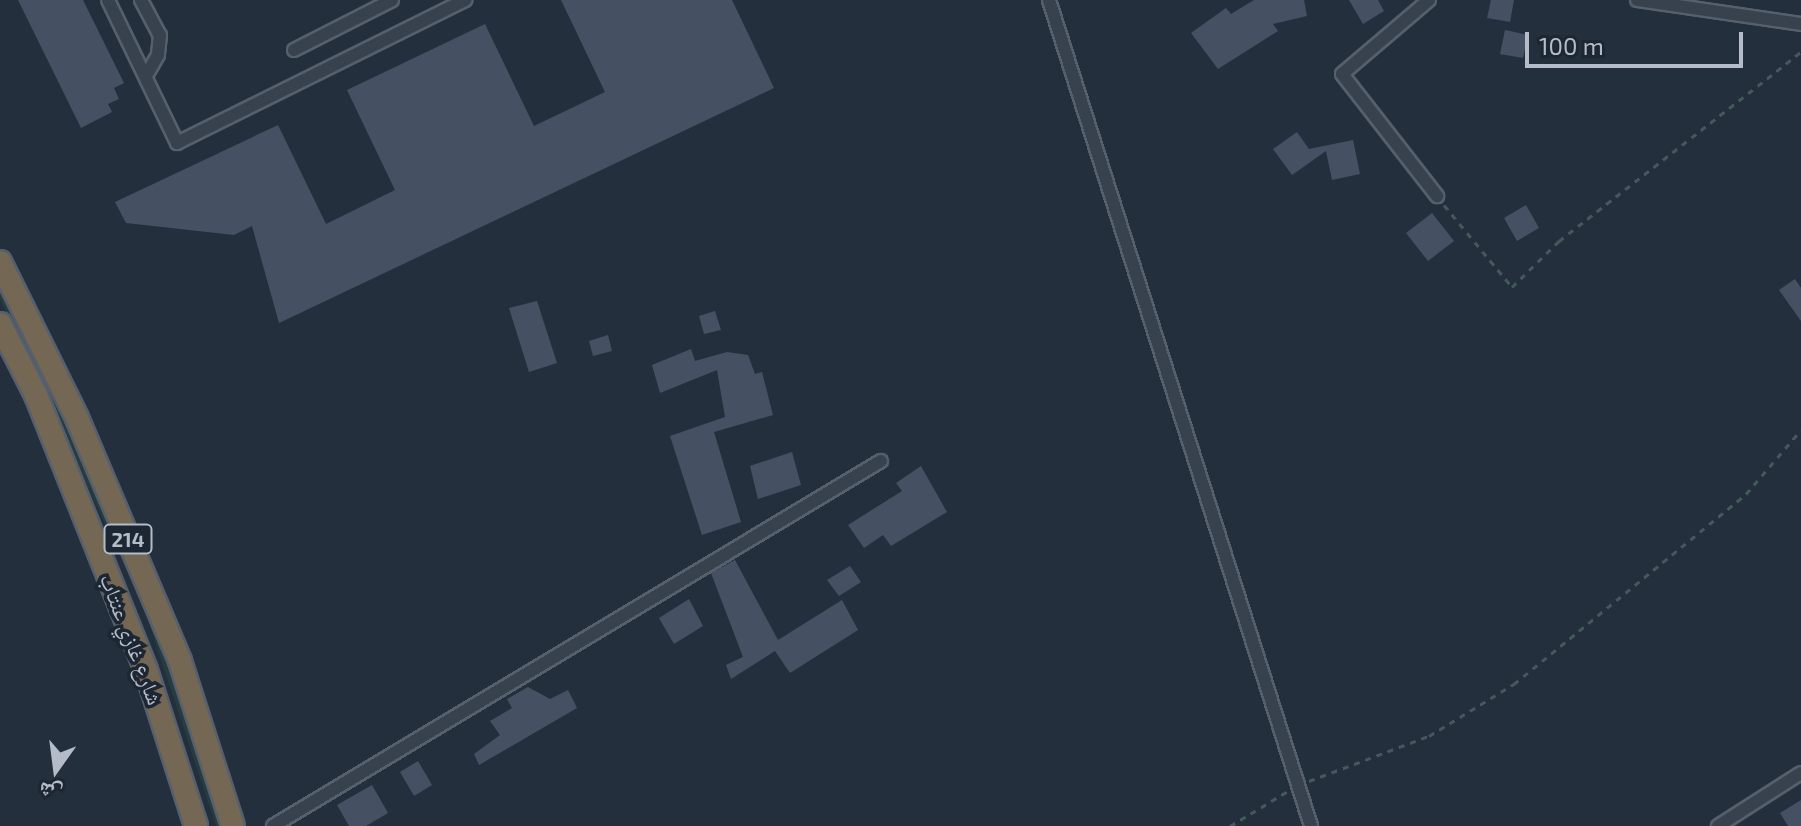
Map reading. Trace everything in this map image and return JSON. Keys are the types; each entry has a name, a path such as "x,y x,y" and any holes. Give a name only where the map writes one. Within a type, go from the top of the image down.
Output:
{"highway":[{"name":"214","path":"0,262 77,418 180,661 233,826"},
{"name":"شارع غازي عنتاب","path":"0,324 36,395 146,670 196,826"}],"street":[{"path":"108,0 177,143 465,0"},
{"path":"141,0 160,35 158,55 146,76"},
{"path":"294,50 392,0"},
{"path":"1049,0 1311,826"},
{"path":"1429,0 1342,74 1437,196"},
{"path":"1637,0 1801,24"},
{"path":"273,826 881,461"},
{"path":"1718,826 1801,773"}],"path":[{"path":"1437,196 1512,287 1559,241 1801,52"},
{"path":"1230,826 1298,785 1429,736 1514,684 1746,494 1801,430"}],"green space":[{"path":"0,281 152,609 224,826 216,826 143,605 0,299"}],"building":[{"path":"18,0 83,0 124,83 114,88 119,99 108,104 112,112 81,128"},
{"path":"561,0 732,0 774,88 279,323 252,226 234,235 126,223 115,202 278,125 326,224 395,190 347,90 485,24 534,126 605,92"},
{"path":"1254,0 1304,0 1307,16 1273,24 1278,31 1218,69 1191,33 1226,8 1231,14"},
{"path":"1349,0 1378,0 1384,11 1363,24"},
{"path":"1491,0 1514,0 1510,22 1487,18"},
{"path":"1505,30 1528,35 1523,58 1500,54"},
{"path":"1297,132 1309,149 1353,140 1360,174 1332,180 1326,151 1292,175 1273,149"},
{"path":"1526,205 1539,228 1517,241 1504,218"},
{"path":"1432,213 1454,241 1428,261 1406,233"},
{"path":"1795,279 1801,288 1801,321 1779,290"},
{"path":"537,301 557,363 529,372 509,308"},
{"path":"715,311 721,330 704,334 699,316"},
{"path":"608,335 612,351 593,356 589,341"},
{"path":"691,349 695,361 727,352 748,355 755,374 762,372 773,415 714,432 741,522 702,535 670,436 725,417 717,370 660,393 652,365"},
{"path":"792,452 801,485 758,499 750,466"},
{"path":"921,466 947,512 891,546 883,535 864,548 848,525 902,491 896,483"},
{"path":"735,560 778,640 842,600 858,630 790,673 775,651 731,679 726,665 743,657 711,573"},
{"path":"850,566 861,582 839,596 827,580"},
{"path":"689,599 703,626 674,644 659,618"},
{"path":"528,687 550,699 568,690 577,708 479,765 474,754 500,735 490,721 512,708 507,699"},
{"path":"418,761 432,785 414,796 400,772"},
{"path":"372,785 388,813 366,826 349,826 337,805"},
{"path":"1801,800 1801,826 1788,826 1780,813"}]}
